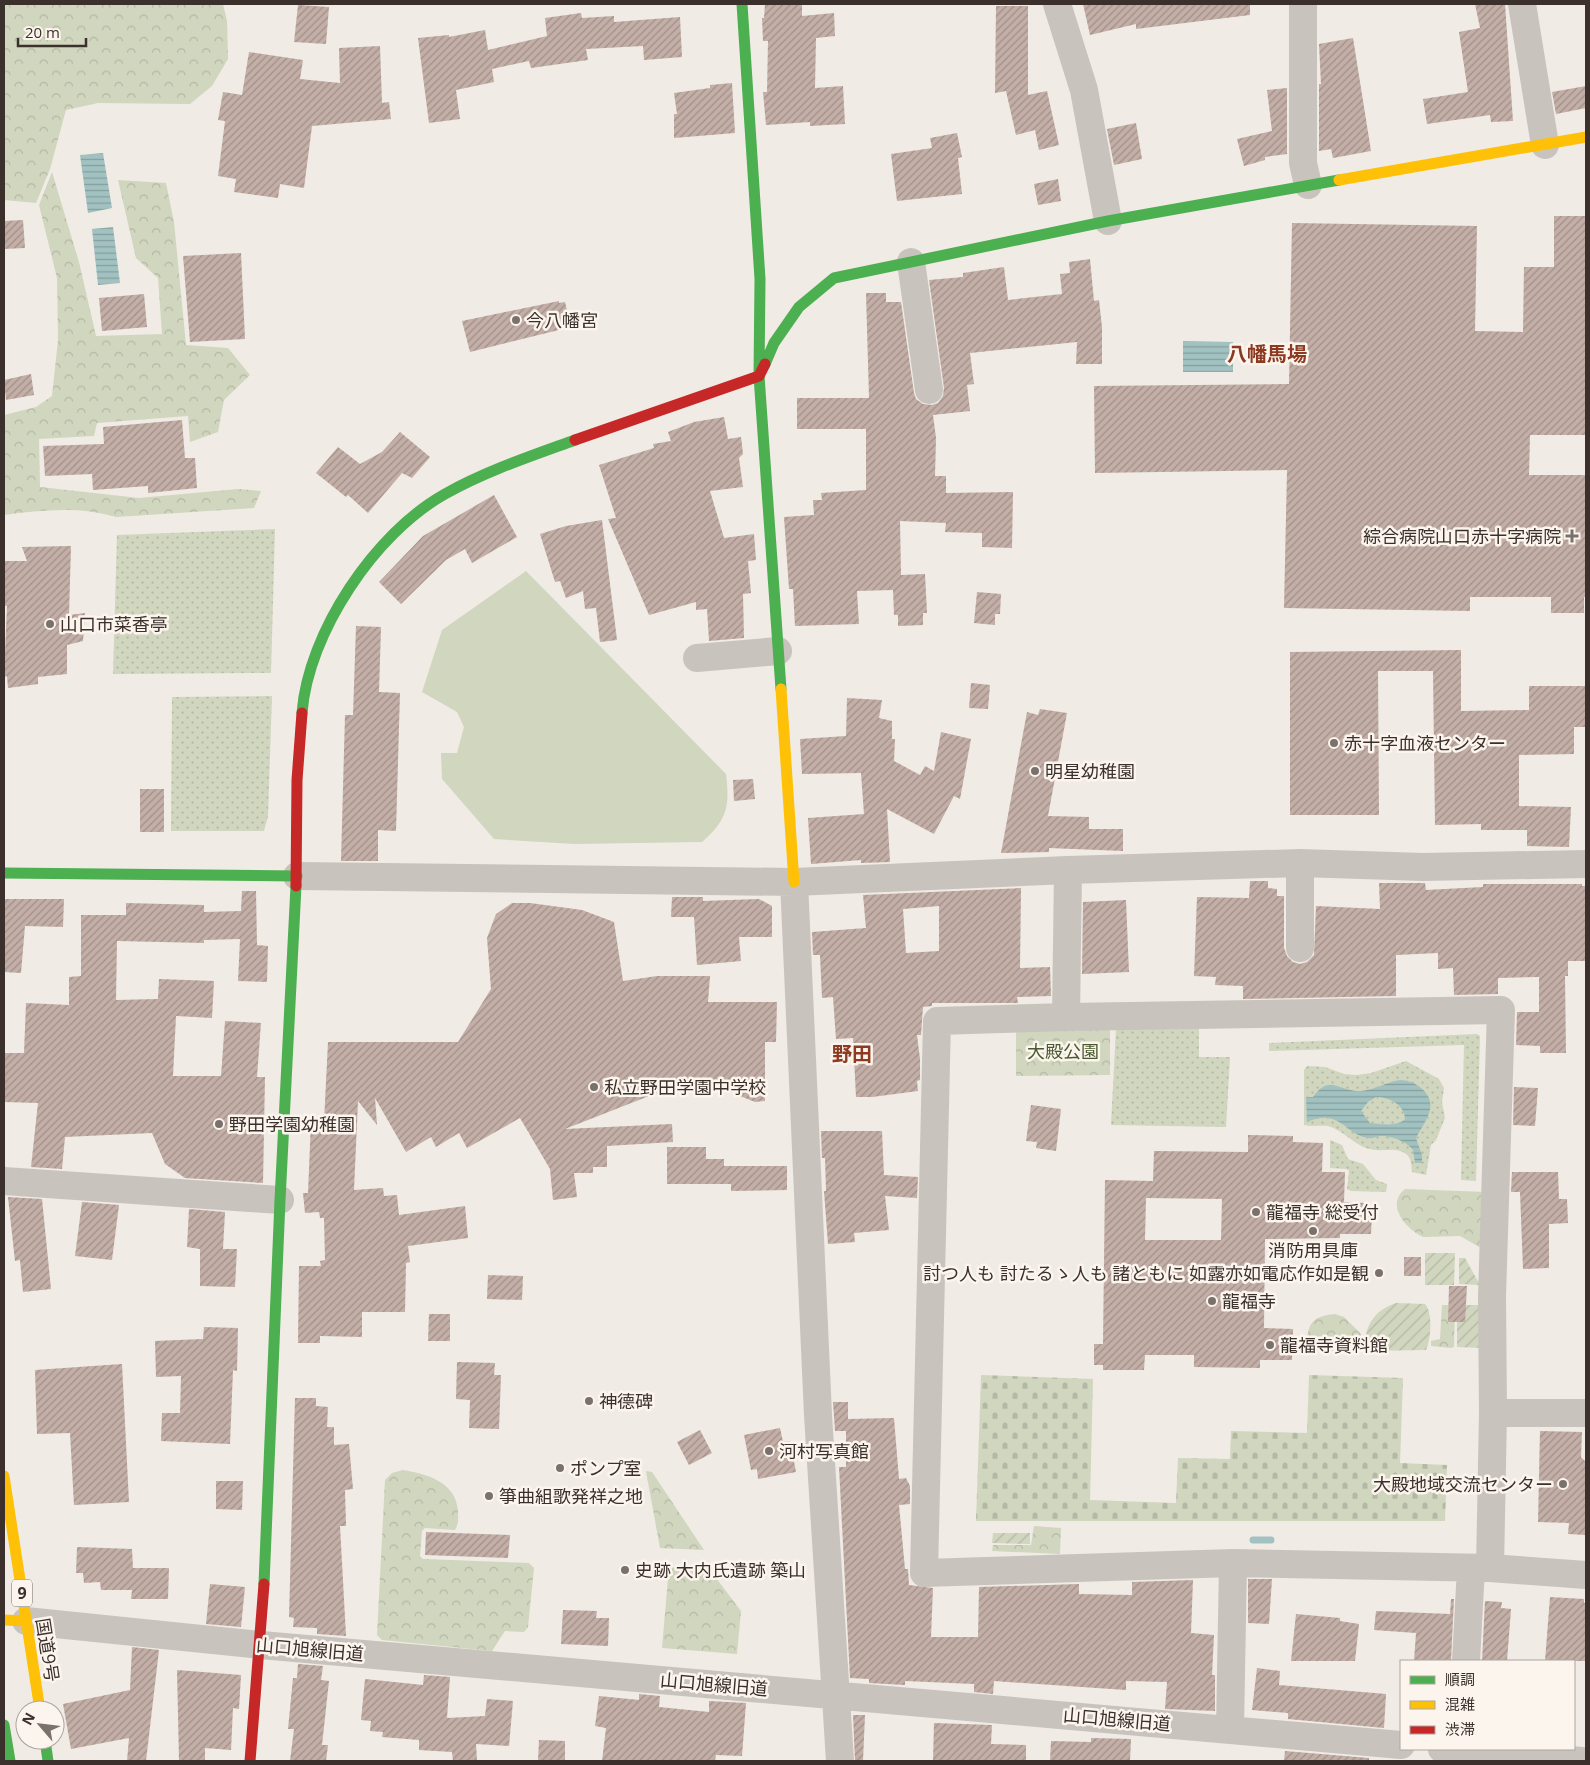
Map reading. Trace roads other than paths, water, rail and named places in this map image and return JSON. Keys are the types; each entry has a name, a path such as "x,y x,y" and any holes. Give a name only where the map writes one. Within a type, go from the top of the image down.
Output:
{"main road":[{"path":"742,4 760,279 759,376 794,882"},
{"path":"250,1761 261,1645 268,1520 280,1200 297,876 297,780 304,690 321,638 343,596 397,529 444,494 513,462 759,376 774,343 799,307 834,278 1108,221 1586,137"},
{"path":"4,873 297,876"},
{"name":"国道9号","path":"4,1476 15,1621 37,1700"},
{"path":"4,1725 10,1761"}],"street":[{"path":"1057,4 1084,90 1108,221"},
{"path":"1303,4 1303,164 1308,185"},
{"path":"1522,4 1545,145"},
{"path":"911,262 929,390"},
{"path":"697,658 778,651"},
{"path":"297,876 794,882 1068,870 1300,863 1423,867 1586,864"},
{"path":"1300,863 1300,948"},
{"path":"1066,1017 1068,870"},
{"path":"794,882 818,1406 840,1761"},
{"path":"1466,1660 1480,1568 1493,1413 1492,1296 1501,1010 937,1021 924,1572 1233,1563 1480,1568 1586,1576"},
{"path":"4,1181 280,1200"},
{"path":"1493,1413 1586,1413"},
{"path":"1230,1729 1233,1563"},
{"name":"山口旭線旧道","path":"15,1621 261,1645 1230,1729 1321,1749 1400,1745"},
{"path":"1465,1750 1582,1761"}],"water":[{"path":"103,153 112,208 88,213 80,155"},
{"path":"113,227 120,283 98,285 92,229"},
{"path":"1183,341 1233,342 1233,372 1183,372"},
{"path":"1395,1081 1406,1081 1418,1086 1430,1100 1429,1113 1416,1138 1422,1155 1422,1163 1415,1163 1413,1150 1407,1144 1394,1138 1361,1136 1335,1120 1327,1118 1318,1118 1307,1122 1306,1097 1313,1097 1325,1086 1330,1085 1361,1091","holes":["1376,1097 1391,1100 1399,1106 1405,1119 1402,1122 1393,1124 1370,1123 1361,1111 1368,1102"]}],"waterway":[{"path":"1253,1540 1271,1540"}],"place":[{"name":"今八幡宮","path":"516,320"},
{"name":"綜合病院山口赤十字病院","path":"1572,536"},
{"name":"山口市菜香亭","path":"50,624"},
{"name":"赤十字血液センター","path":"1334,743"},
{"name":"明星幼稚園","path":"1035,771"},
{"name":"私立野田学園中学校","path":"594,1087"},
{"name":"野田学園幼稚園","path":"219,1124"},
{"name":"龍福寺 総受付","path":"1256,1212"},
{"name":"消防用具庫","path":"1313,1231"},
{"name":"討つ人も 討たるゝ人も 諸ともに 如露亦如電応作如是観","path":"1379,1273"},
{"name":"龍福寺","path":"1212,1301"},
{"name":"龍福寺資料館","path":"1270,1345"},
{"name":"神德碑","path":"589,1401"},
{"name":"河村写真館","path":"769,1451"},
{"name":"ポンプ室","path":"560,1468"},
{"name":"大殿地域交流センター","path":"1563,1484"},
{"name":"箏曲組歌発祥之地","path":"489,1496"},
{"name":"史跡 大内氏遺跡 築山","path":"625,1570"}],"district":[{"name":"八幡馬場","path":"1267,353"},
{"name":"野田","path":"852,1053"}],"park label":[{"name":"大殿公園","path":"1063,1051"}]}
